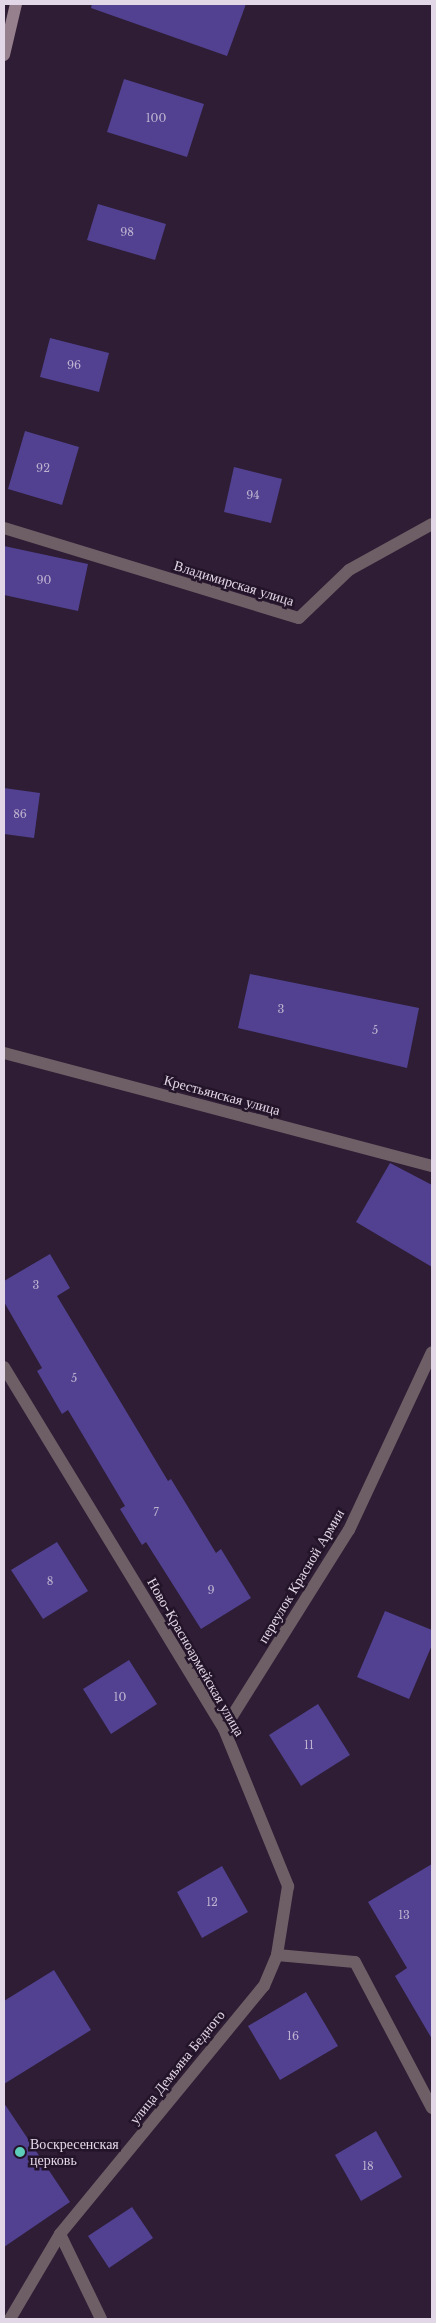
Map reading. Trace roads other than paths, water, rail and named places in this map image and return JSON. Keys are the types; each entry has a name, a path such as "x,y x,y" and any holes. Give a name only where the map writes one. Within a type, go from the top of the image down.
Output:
{"street":[{"path":"4,55 16,4"},
{"name":"Владимирская улица","path":"4,528 299,618 349,570 432,524"},
{"name":"Крестьянская улица","path":"4,1053 432,1166"},
{"name":"переулок Красной Армии","path":"224,1729 349,1530 432,1352"},
{"name":"Ново-Красноармейская улица","path":"4,1367 224,1729 288,1886 277,1954"},
{"path":"277,1954 355,1962 432,2108"},
{"name":"улица Демьяна Бедного","path":"10,2319 60,2234 264,1986 277,1954"},
{"path":"60,2234 101,2319"}],"place":[{"name":"Воскресенская церковь","path":"20,2152"}]}
